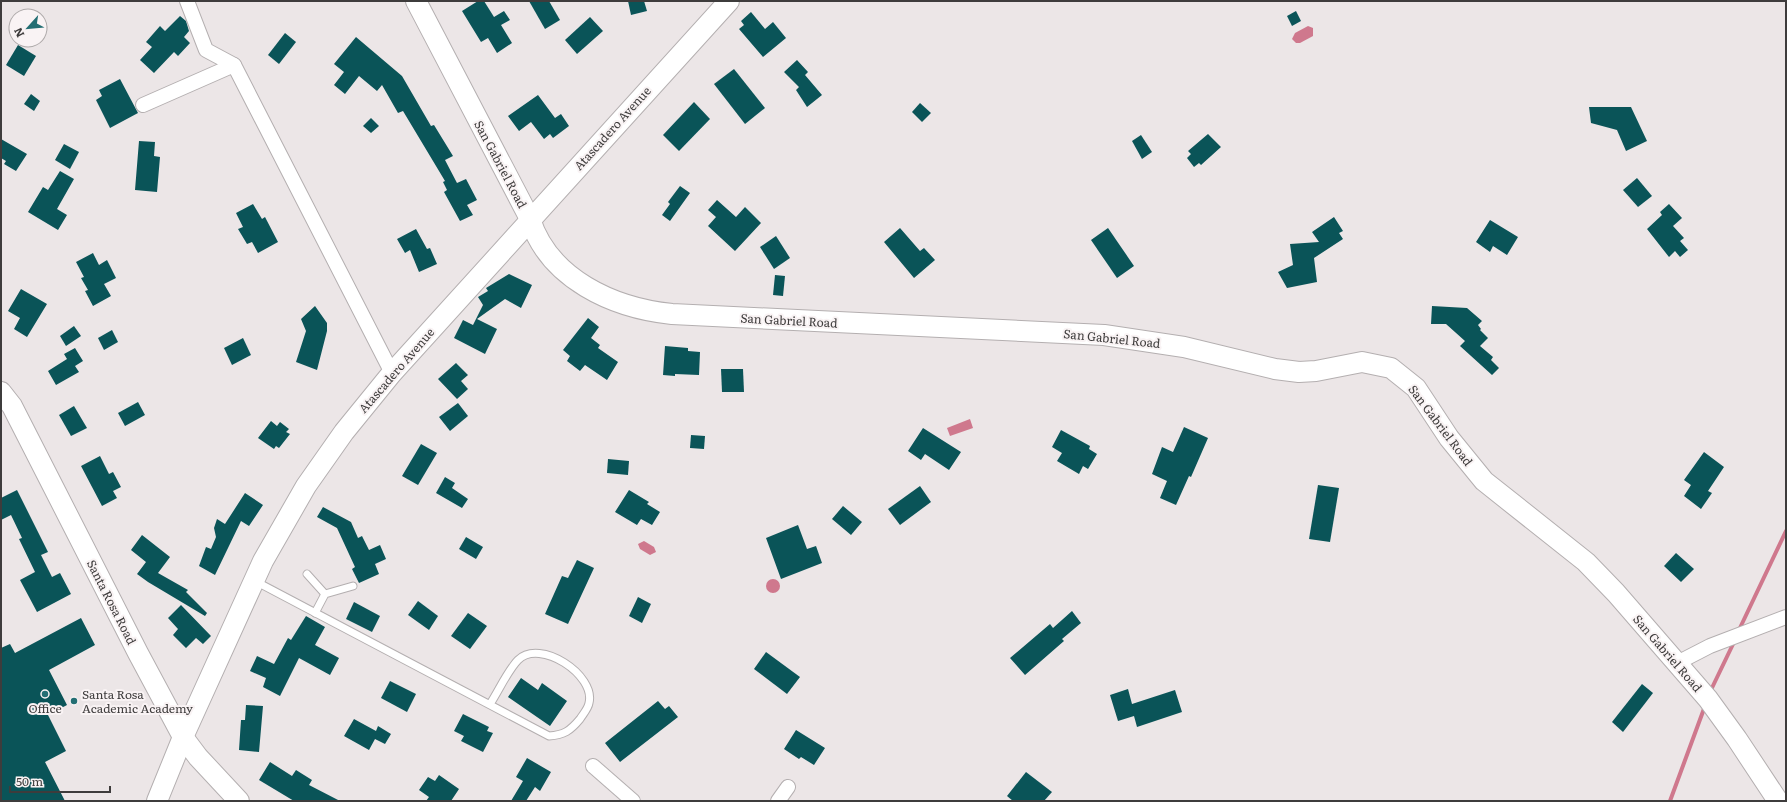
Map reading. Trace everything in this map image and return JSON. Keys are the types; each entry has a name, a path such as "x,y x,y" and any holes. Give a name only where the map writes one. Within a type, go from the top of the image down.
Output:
{"street":[{"path":"186,1 206,50 234,65 392,373"},
{"name":"San Gabriel Road","path":"416,1 530,219 535,235 550,257 573,278 612,300 649,311 679,314 1104,335 1184,347 1278,370 1299,372 1316,371 1362,362 1391,368 1416,388 1449,438 1484,481 1586,562 1677,663 1708,699 1737,739 1778,801"},
{"name":"Atascadero Avenue","path":"158,801 184,737 263,560 300,494 344,432 392,373 728,1"},
{"path":"143,105 234,65"},
{"path":"1,385 7,399"},
{"name":"Santa Rosa Road","path":"7,399 138,653 184,737 198,757 239,801"},
{"path":"1677,663 1710,646 1786,617"},
{"path":"593,766 634,801"},
{"path":"778,801 788,787"}],"lane":[{"path":"307,574 325,594"},
{"path":"254,581 549,736 561,735 570,729 586,711 589,703 589,691 577,673 561,661 551,656 538,653 528,655 518,660 490,704"},
{"path":"315,613 325,594 353,586"}],"shaded area":[{"path":"1308,26 1313,28 1313,36 1300,43 1296,43 1292,39 1295,33"},
{"path":"970,419 973,428 950,436 947,428"},
{"path":"644,541 654,547 656,552 650,555 640,549 638,544"},
{"path":"770,579 776,579 780,583 780,589 776,593 770,593 766,589 766,583"}],"building":[{"path":"478,1 484,1 494,17 504,11 510,20 501,25 512,43 497,53 488,38 481,42 462,11"},
{"path":"529,1 549,1 560,20 545,29"},
{"path":"628,1 644,1 647,11 631,15"},
{"path":"1296,11 1301,21 1292,26 1287,16"},
{"path":"751,12 765,29 773,22 786,38 763,57 739,29 744,25 741,21"},
{"path":"180,16 186,21 189,31 184,37 190,43 178,56 174,52 154,73 140,60 152,47 146,42 160,26 165,31"},
{"path":"590,17 603,31 577,54 565,40"},
{"path":"285,33 296,42 279,64 268,55"},
{"path":"356,37 402,76 431,126 434,125 453,156 445,160 457,183 466,179 477,200 467,205 473,215 460,221 444,192 447,190 443,182 445,181 403,111 398,113 382,85 377,91 359,76 345,94 334,85 344,72 334,64"},
{"path":"16,48 23,48 36,56 24,76 6,65"},
{"path":"797,60 808,72 805,75 822,95 807,107 796,90 799,87 784,72"},
{"path":"734,69 765,108 745,124 714,84"},
{"path":"120,79 138,113 110,128 96,100 102,96 99,90"},
{"path":"31,94 40,101 34,111 24,104"},
{"path":"538,95 555,118 561,114 569,126 553,138 550,134 544,139 531,122 519,131 508,116"},
{"path":"694,102 710,119 679,151 663,135"},
{"path":"920,103 931,113 922,122 912,112"},
{"path":"1589,107 1631,107 1647,141 1626,151 1617,130 1591,123"},
{"path":"371,118 379,126 371,133 363,126"},
{"path":"1208,134 1221,147 1201,165 1199,163 1194,167 1187,158 1191,154 1188,151"},
{"path":"1141,135 1152,152 1142,159 1132,141"},
{"path":"1,139 27,154 16,171 4,164 6,161 1,158"},
{"path":"139,141 155,142 154,156 160,157 157,192 135,190"},
{"path":"64,144 79,152 70,169 55,160"},
{"path":"60,171 74,179 57,209 67,215 58,230 28,212 43,187 48,190"},
{"path":"1637,178 1652,196 1638,207 1623,190"},
{"path":"680,186 690,193 670,221 662,215 670,204 668,202"},
{"path":"717,200 736,217 745,207 761,223 735,251 708,226 716,217 708,210"},
{"path":"253,204 262,219 265,217 278,242 258,253 252,242 247,244 238,229 243,227 236,213"},
{"path":"1669,204 1682,218 1673,226 1684,238 1680,241 1688,250 1680,257 1675,251 1669,257 1647,229 1662,215 1660,212"},
{"path":"1334,217 1343,231 1339,233 1343,239 1314,258 1317,282 1287,288 1278,272 1293,265 1290,244 1319,242 1312,232"},
{"path":"1490,220 1518,237 1507,255 1493,246 1490,252 1476,242"},
{"path":"900,228 920,251 924,248 935,260 914,278 884,242"},
{"path":"1108,228 1134,266 1117,278 1091,240"},
{"path":"416,229 427,249 430,248 437,264 419,272 410,250 405,253 397,239"},
{"path":"776,236 790,258 774,269 760,247"},
{"path":"93,253 99,265 107,260 116,278 104,284 111,296 93,306 85,291 88,290 81,278 84,277 76,262"},
{"path":"509,274 532,285 521,308 505,299 477,319 497,329 485,354 454,338 463,320 473,325 483,305 478,297 488,291 486,288"},
{"path":"775,275 785,276 783,296 773,295"},
{"path":"21,289 47,304 27,337 14,329 20,318 8,311"},
{"path":"315,306 327,323 327,331 317,370 296,362 306,331 301,319"},
{"path":"1432,306 1467,308 1482,321 1478,325 1481,329 1480,330 1488,338 1480,346 1493,357 1491,360 1499,368 1492,375 1460,346 1465,341 1446,324 1431,324"},
{"path":"588,318 599,327 591,338 600,345 598,348 618,362 607,380 585,365 580,371 567,361 570,356 563,350"},
{"path":"74,326 81,336 66,346 60,336"},
{"path":"112,330 118,342 104,350 98,338"},
{"path":"243,338 251,355 232,365 224,348"},
{"path":"665,346 688,348 688,351 700,352 699,375 663,375"},
{"path":"75,348 83,361 75,366 79,372 56,385 48,371 67,359 64,354"},
{"path":"456,363 468,375 461,381 468,389 457,399 438,379"},
{"path":"721,369 743,369 744,392 722,392"},
{"path":"138,402 145,415 125,426 118,413"},
{"path":"458,403 468,416 450,431 439,417"},
{"path":"74,406 87,428 71,436 59,415"},
{"path":"271,421 277,426 280,422 289,429 286,432 290,434 279,448 276,446 274,449 258,438"},
{"path":"1184,427 1208,438 1191,477 1189,476 1176,505 1160,498 1167,481 1152,474 1162,447 1173,452"},
{"path":"923,428 961,452 949,470 925,454 921,460 908,451"},
{"path":"1061,430 1090,446 1089,449 1097,454 1088,469 1083,466 1079,474 1057,461 1062,453 1052,447"},
{"path":"691,435 705,436 704,449 690,448"},
{"path":"421,444 437,453 418,485 402,476"},
{"path":"1704,452 1724,467 1708,491 1712,493 1701,509 1684,496 1691,485 1684,480"},
{"path":"100,456 109,474 113,472 121,487 113,491 117,498 102,506 81,466"},
{"path":"608,459 629,461 628,475 607,473"},
{"path":"445,477 455,483 452,488 468,499 462,508 436,493"},
{"path":"1318,485 1339,488 1330,542 1309,539"},
{"path":"920,486 931,502 900,525 888,509"},
{"path":"17,490 48,552 41,555 52,577 60,573 71,594 37,612 20,580 35,572 19,539 22,538 11,515 1,520 1,498"},
{"path":"629,490 649,502 647,504 660,512 652,525 641,519 637,525 615,512"},
{"path":"245,493 263,505 249,526 241,521 215,575 199,566 206,547 211,549 216,537 214,528 217,519 225,524"},
{"path":"843,506 862,522 851,535 832,519"},
{"path":"323,507 351,522 358,538 362,536 369,550 380,545 386,559 375,564 379,574 359,583 352,569 355,567 337,528 317,517"},
{"path":"798,525 807,549 816,546 822,563 781,579 766,538"},
{"path":"142,535 170,557 158,573 188,590 186,592 207,613 205,616 137,574 146,562 131,550"},
{"path":"466,537 483,547 476,559 459,549"},
{"path":"1676,553 1694,569 1681,582 1664,566"},
{"path":"577,560 594,568 568,624 545,614 562,576 568,578"},
{"path":"638,597 651,604 642,623 629,616"},
{"path":"418,601 438,616 429,630 408,615"},
{"path":"354,602 380,616 372,632 346,619"},
{"path":"181,605 211,636 203,644 196,638 186,648 173,635 178,629 168,618"},
{"path":"1072,611 1081,623 1062,639 1064,641 1025,675 1010,658 1050,624 1053,628"},
{"path":"468,613 487,626 470,649 451,636"},
{"path":"306,616 325,627 315,645 339,658 330,675 299,658 280,696 263,687 266,678 250,671 257,656 274,664 288,638 291,640"},
{"path":"81,618 95,645 49,670 67,705 48,715 66,751 45,762 65,801 1,801 1,648 10,644 15,653"},
{"path":"766,652 800,677 787,694 754,669"},
{"path":"521,678 538,690 542,683 567,701 550,726 508,697"},
{"path":"390,681 416,694 407,712 381,698"},
{"path":"1642,684 1653,693 1623,732 1612,722"},
{"path":"1128,689 1132,704 1175,690 1182,712 1137,727 1134,716 1118,721 1110,695"},
{"path":"658,701 665,709 669,706 678,717 620,762 605,743"},
{"path":"246,705 263,706 259,752 239,750 241,720 245,720"},
{"path":"463,714 489,727 487,731 493,733 483,752 461,741 464,736 454,731"},
{"path":"354,719 376,731 378,726 391,734 385,744 375,739 369,750 344,736"},
{"path":"796,730 825,748 814,765 801,757 799,759 784,749"},
{"path":"527,758 551,772 540,791 535,787 526,801 511,801 523,781 516,777"},
{"path":"270,762 292,776 296,770 312,780 309,785 340,801 294,801 259,780"},
{"path":"1026,772 1052,792 1044,801 1013,801 1007,796"},
{"path":"439,775 459,789 451,801 426,801 429,797 419,790 428,777 435,781"}],"waterway":[{"path":"1739,630 1786,531"},
{"path":"1710,692 1735,640"},
{"path":"1670,801 1705,706"}],"place":[{"name":"Office","path":"45,694"},
{"name":"Santa Rosa Academic Academy","path":"74,701"}]}
